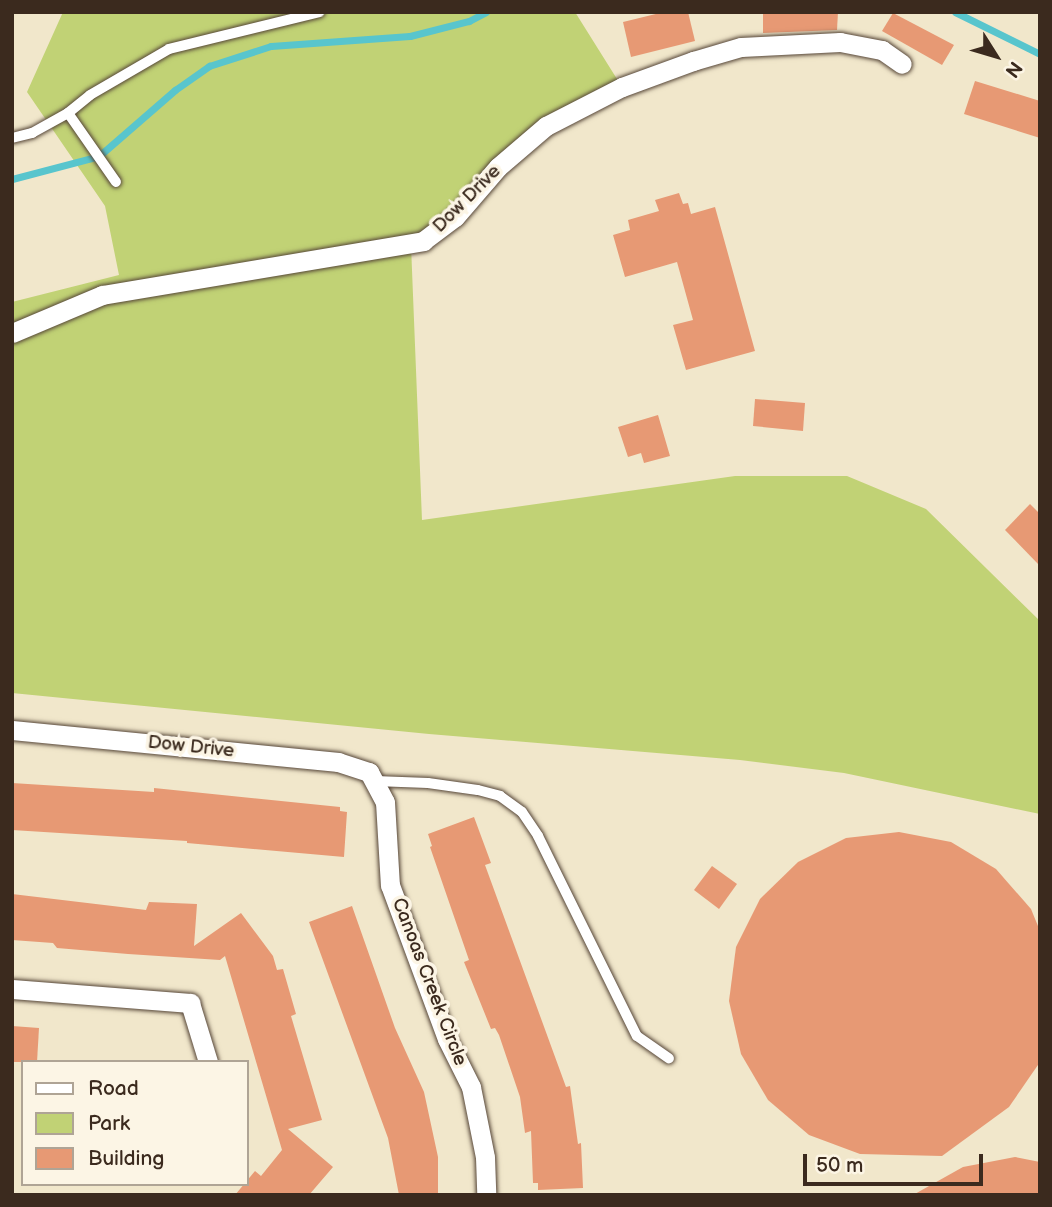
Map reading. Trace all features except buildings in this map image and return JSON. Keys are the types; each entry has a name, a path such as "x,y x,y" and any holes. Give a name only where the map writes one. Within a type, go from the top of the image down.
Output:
{"street":[{"name":"Dow Drive","path":"12,333 102,295 423,242 455,217 498,167 546,126 622,87 693,61 741,47 840,42 882,50 902,64"},
{"name":"Dow Drive","path":"12,730 338,762 372,776"},
{"name":"Canoas Creek Circle","path":"372,776 385,802 390,885 447,1039 471,1087 485,1157 486,1195"},
{"path":"12,989 190,1003 207,1060"}],"lane":[{"path":"12,138 33,133 68,113 90,95 169,49 320,12"},
{"path":"68,113 116,182"},
{"path":"372,776 478,790 500,796 522,812 538,836 637,1036 669,1058"}],"green space":[{"path":"63,12 575,12 622,87 546,126 411,245 422,520 735,476 847,476 926,509 1040,621 1040,814 844,773 740,760 429,734 12,693 12,302 119,275 105,206 27,92"}],"waterway":[{"path":"12,179 99,156 175,90 209,66 271,46 410,36 469,21 486,12"},
{"path":"955,12 1040,54"}]}
